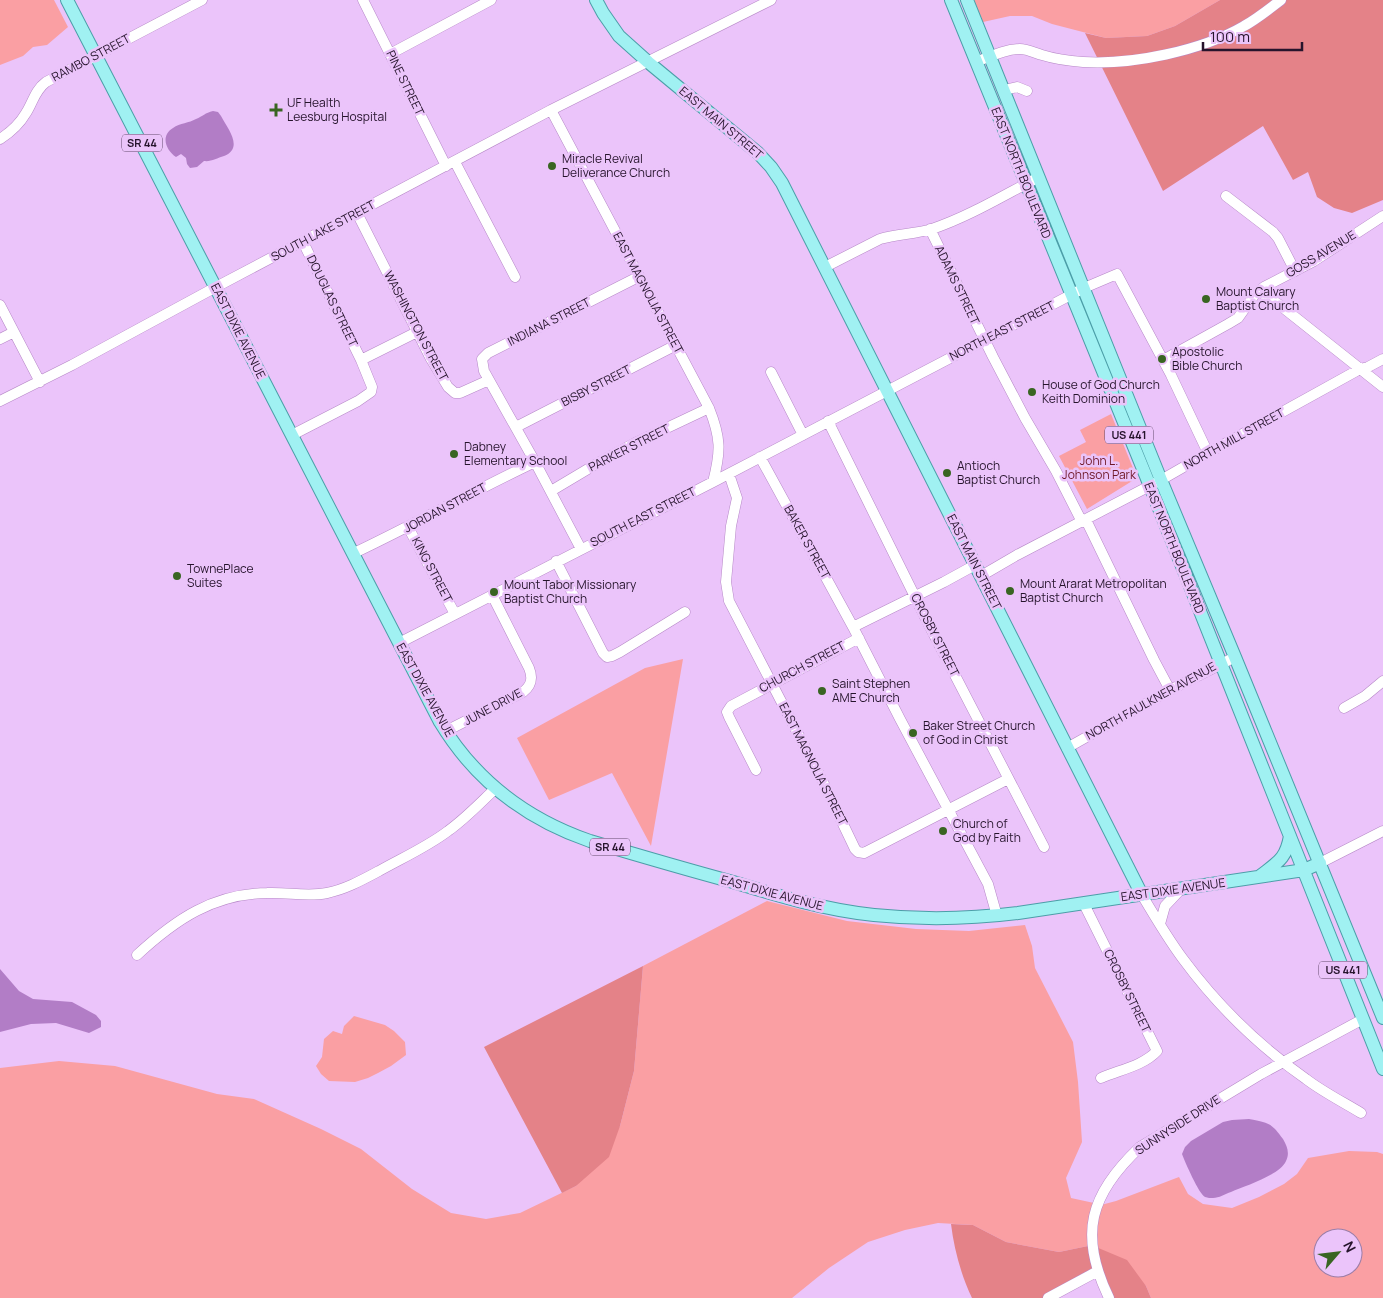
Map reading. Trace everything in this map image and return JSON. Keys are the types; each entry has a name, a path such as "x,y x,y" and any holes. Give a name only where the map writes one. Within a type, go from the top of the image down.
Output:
{"main road":[{"name":"EAST DIXIE AVENUE","path":"68,0 446,731 472,766 508,798 533,816 573,835 605,846 787,898 835,909 890,917 944,919 997,916 1304,870"},
{"name":"EAST MAIN STREET","path":"596,0 619,36 758,153 772,167 782,183 1142,895"},
{"name":"EAST NORTH BOULEVARD","path":"951,0 1071,295 1235,657 1383,1018"},
{"name":"EAST NORTH BOULEVARD","path":"967,0 1084,288 1221,663 1383,1069"},
{"path":"1258,878 1284,856 1288,848 1290,836"},
{"name":"SR 44","path":"1304,870 1320,863"},
{"path":"1363,1019 1372,1021 1383,1028"}],"street":[{"name":"RAMBO STREET","path":"0,140 21,122 41,86 202,0"},
{"name":"PINE STREET","path":"363,0 390,54 515,277"},
{"path":"390,54 491,0"},
{"name":"SOUTH LAKE STREET","path":"0,402 551,110 771,0"},
{"path":"976,62 1012,49 1022,48 1055,58 1080,62 1118,62 1152,57 1182,50 1223,36 1244,26 1281,0"},
{"path":"1004,90 1017,87 1027,91"},
{"name":"EAST MAGNOLIA STREET","path":"551,110 708,408 716,428 719,443 718,464 713,482"},
{"path":"825,267 888,236 912,234 953,221 1039,177"},
{"path":"1226,196 1273,232 1295,271"},
{"name":"WASHINGTON STREET","path":"357,213 417,332 439,373 452,391 460,393 489,380"},
{"name":"GOSS AVENUE","path":"1163,360 1238,318 1259,291 1345,241 1383,216"},
{"name":"ADAMS STREET","path":"930,229 984,340 1025,418 1084,521 1170,690"},
{"name":"DOUGLAS STREET","path":"303,242 360,360"},
{"name":"NORTH EAST STREET","path":"887,391 1084,288 1117,274 1163,360"},
{"name":"INDIANA STREET","path":"489,380 482,363 482,359 488,352 638,276"},
{"path":"1259,291 1281,306 1383,387"},
{"path":"0,305 40,382"},
{"path":"0,339 14,332"},
{"path":"292,435 358,401 370,392 372,387 360,360 417,332"},
{"name":"BISBY STREET","path":"516,427 676,345"},
{"name":"NORTH MILL STREET","path":"978,570 1017,555 1084,521 1360,369 1383,359"},
{"path":"1163,360 1208,453"},
{"path":"771,372 803,434"},
{"path":"489,380 581,549"},
{"name":"SOUTH EAST STREET","path":"399,643 887,391"},
{"name":"PARKER STREET","path":"551,491 635,443 708,408"},
{"name":"CROSBY STREET","path":"828,421 915,597 1044,847"},
{"name":"BAKER STREET","path":"760,457 853,626"},
{"name":"JORDAN STREET","path":"354,553 535,462"},
{"name":"EAST MAGNOLIA STREET","path":"729,474 737,498 731,526 726,582 729,602 855,849 864,853 948,810"},
{"name":"KING STREET","path":"408,527 455,614"},
{"path":"556,561 603,653 607,657 620,652 685,612"},
{"name":"CHURCH STREET","path":"756,770 732,726 727,712 731,706 859,638 853,626 978,570"},
{"name":"JUNE DRIVE","path":"446,731 523,692 530,684 531,674 529,668 492,596"},
{"path":"859,638 988,884 997,916"},
{"name":"NORTH FAULKNER AVENUE","path":"1067,748 1170,690 1235,657"},
{"path":"1344,708 1365,696 1383,681"},
{"path":"948,810 1008,779"},
{"path":"137,955 159,935 180,920 222,899 246,894 265,893 316,895 343,889 357,883 447,832 496,788"},
{"path":"1320,863 1383,831"},
{"path":"1160,924 1165,906 1181,889"},
{"name":"EAST MAIN STREET","path":"1142,895 1184,960 1213,996 1240,1024 1283,1062 1307,1080 1361,1113"},
{"name":"CROSBY STREET","path":"1084,904 1157,1051 1153,1056 1142,1062 1101,1078"},
{"name":"SUNNYSIDE DRIVE","path":"1109,1298 1098,1271 1092,1246 1092,1225 1094,1211 1101,1195 1125,1161 1140,1147 1178,1123 1261,1074 1363,1019"},
{"path":"1048,1298 1098,1271"}],"green space":[{"path":"0,0 54,0 68,27 47,45 33,47 23,56 0,65"},
{"path":"974,0 1220,0 1175,26 1147,36 1106,38 1052,24 1032,16 1010,16 983,22"},
{"name":"John L. Johnson Park","path":"1111,414 1137,478 1087,509 1059,456 1086,442 1080,430"},
{"path":"683,659 651,846 612,773 549,800 517,738 645,668"},
{"path":"767,901 847,921 916,929 969,931 1025,925 1032,946 1035,968 1073,1042 1082,1142 1066,1178 1071,1198 1094,1203 1088,1246 1059,1252 1006,1242 973,1225 938,1223 905,1230 868,1242 829,1268 792,1298 0,1298 0,1068 59,1061 115,1066 217,1094 254,1099 361,1149 412,1189 451,1213 486,1219 520,1213 576,1186 620,1126 634,1071 643,966"},
{"path":"354,1016 385,1025 394,1031 405,1042 406,1055 391,1066 368,1078 355,1082 329,1081 316,1066 322,1057 324,1039 333,1031 342,1034 344,1026"},
{"path":"1349,1151 1383,1154 1383,1298 1151,1298 1146,1286 1096,1247 1096,1225 1101,1205 1179,1177 1188,1194 1203,1204 1232,1208 1284,1184 1297,1174 1308,1158"}],"shaded area":[{"path":"1220,0 1383,0 1383,200 1352,213 1334,208 1317,197 1308,172 1293,180 1263,126 1163,191 1085,33 1106,38 1147,36 1175,26"},
{"path":"213,111 218,112 230,132 234,143 233,148 230,153 224,156 204,161 197,167 190,168 186,158 181,154 176,157 169,151 166,143 167,135 176,126"},
{"path":"643,966 634,1071 620,1126 609,1157 576,1186 562,1193 484,1047"},
{"path":"0,969 19,991 33,999 72,1002 96,1015 101,1021 101,1027 89,1033 56,1023 31,1024 0,1032"},
{"path":"1249,1119 1265,1123 1275,1129 1287,1147 1288,1155 1286,1161 1277,1171 1262,1180 1218,1197 1205,1197 1196,1184 1182,1154 1185,1147 1191,1141 1223,1122"},
{"path":"951,1224 973,1225 1006,1242 1059,1252 1088,1246 1096,1275 1049,1298 972,1298 959,1262"},
{"path":"1096,1247 1127,1260 1146,1286 1151,1298 1113,1298 1104,1277"}],"place":[{"name":"UF Health Leesburg Hospital","path":"276,110"},
{"name":"Miracle Revival Deliverance Church","path":"552,166"},
{"name":"Mount Calvary Baptist Church","path":"1206,299"},
{"name":"Apostolic Bible Church","path":"1162,359"},
{"name":"House of God Church Keith Dominion","path":"1032,392"},
{"name":"Dabney Elementary School","path":"454,454"},
{"name":"Antioch Baptist Church","path":"947,473"},
{"name":"TownePlace Suites","path":"177,576"},
{"name":"Mount Ararat Metropolitan Baptist Church","path":"1010,591"},
{"name":"Mount Tabor Missionary Baptist Church","path":"494,592"},
{"name":"Saint Stephen AME Church","path":"822,691"},
{"name":"Baker Street Church of God in Christ","path":"913,733"},
{"name":"Church of God by Faith","path":"943,831"}]}
